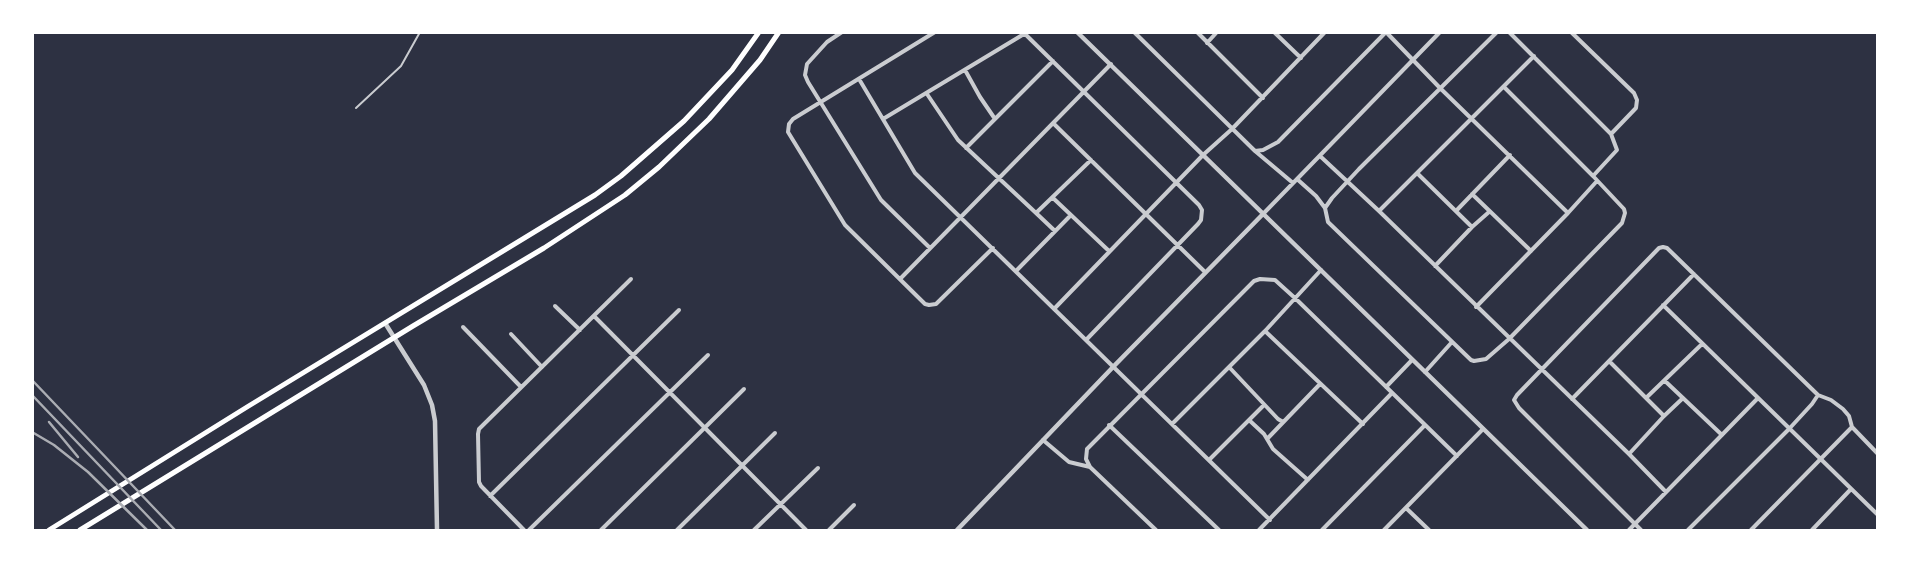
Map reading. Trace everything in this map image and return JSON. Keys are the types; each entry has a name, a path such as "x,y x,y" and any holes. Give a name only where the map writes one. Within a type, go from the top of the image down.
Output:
{"main road":[{"path":"49,530 595,195 621,176 684,121 732,70 759,32"},
{"path":"80,530 581,225 633,189 681,147 715,112 760,60 779,32"}],"street":[{"path":"842,32 827,42 808,64 805,70 808,82 881,200 930,248"},
{"path":"935,32 793,118 788,126 788,132 845,225 929,306 936,304 993,248"},
{"path":"1077,32 1587,530"},
{"path":"1134,32 1255,151 1293,183"},
{"path":"1196,32 1263,98"},
{"path":"1207,43 1217,32"},
{"path":"1274,32 1301,58"},
{"path":"1054,309 1203,155 1263,98 1325,32"},
{"path":"1255,151 1263,150 1278,142 1386,32 1471,119 1568,213"},
{"path":"957,530 1205,272 1414,61 1440,32"},
{"path":"1325,208 1347,182 1497,32"},
{"path":"1509,32 1611,134 1617,150 1593,176"},
{"path":"1571,32 1634,93 1637,100 1636,108 1611,134"},
{"path":"883,119 927,94 1023,33 1199,205 1202,214 1201,220 1086,340"},
{"path":"1379,211 1534,56"},
{"path":"966,148 1052,62"},
{"path":"900,279 1111,64"},
{"path":"965,70 995,119"},
{"path":"859,79 916,173 1270,520"},
{"path":"1297,179 1316,196 1325,208 1328,222 1452,342 1471,360 1478,362 1486,359 1622,223 1625,211 1593,176 1504,87"},
{"path":"927,94 954,134 966,148 1055,231"},
{"path":"1052,123 1205,272"},
{"path":"1456,211 1510,155"},
{"path":"1320,156 1379,211 1666,492"},
{"path":"1036,213 1091,160"},
{"path":"1417,174 1472,227"},
{"path":"1476,306 1597,181"},
{"path":"1472,194 1531,251"},
{"path":"1053,198 1109,251"},
{"path":"1435,266 1472,227 1490,212"},
{"path":"1016,271 1070,214"},
{"path":"1642,530 1519,408 1514,400 1659,248 1668,248 1818,395 1831,400 1843,409 1849,416 1852,427 1878,454"},
{"path":"1172,424 1296,299 1321,270"},
{"path":"1572,399 1694,274"},
{"path":"1156,530 1090,468 1086,459 1087,449 1141,393 1254,282 1260,279 1274,280 1296,299 1457,456"},
{"path":"524,530 490,496 479,482 479,429 631,280"},
{"path":"1663,305 1878,515"},
{"path":"555,306 580,330"},
{"path":"490,496 679,310"},
{"path":"594,316 806,530"},
{"path":"385,323 424,385 432,405 435,421 437,530"},
{"path":"462,327 521,387"},
{"path":"1265,331 1362,424"},
{"path":"511,334 542,367"},
{"path":"1425,372 1452,342"},
{"path":"1646,398 1702,344"},
{"path":"529,530 708,355"},
{"path":"1386,387 1412,360"},
{"path":"1609,361 1664,416"},
{"path":"1229,367 1278,420 1283,422"},
{"path":"1665,381 1722,435"},
{"path":"1268,438 1320,384"},
{"path":"602,530 744,389"},
{"path":"1259,530 1392,394"},
{"path":"1688,530 1789,429 1818,395"},
{"path":"1629,454 1683,398"},
{"path":"1629,530 1758,398"},
{"path":"1209,460 1264,405"},
{"path":"1249,420 1268,438 1273,449 1308,480"},
{"path":"1109,425 1219,530"},
{"path":"1322,530 1425,425"},
{"path":"1751,530 1822,460 1852,427"},
{"path":"1384,530 1483,430"},
{"path":"677,530 775,433"},
{"path":"1043,440 1069,462 1090,468"},
{"path":"754,530 818,468"},
{"path":"1812,530 1851,490"},
{"path":"829,530 854,505"},
{"path":"1406,508 1429,530"}],"lane":[{"path":"356,108 401,66 420,32"}],"railway":[{"path":"32,380 175,530"},
{"path":"32,395 161,530"},
{"path":"49,422 78,457"},
{"path":"32,432 54,445 88,472 147,530"}]}
